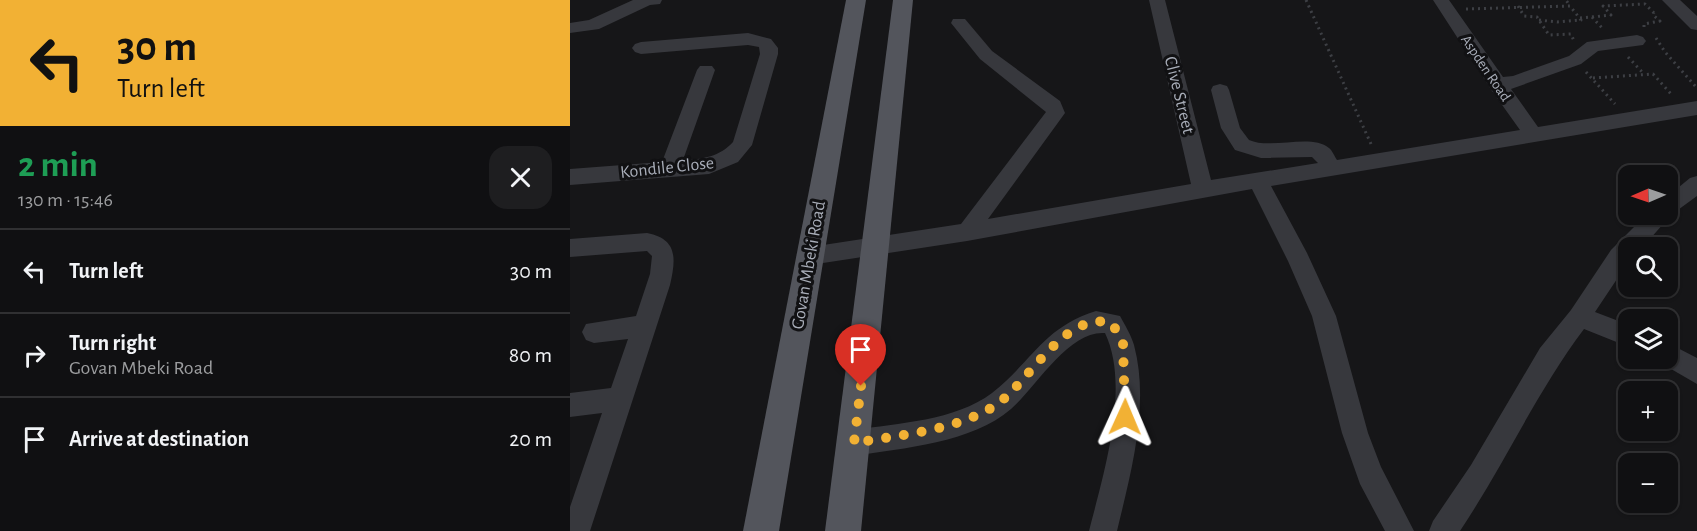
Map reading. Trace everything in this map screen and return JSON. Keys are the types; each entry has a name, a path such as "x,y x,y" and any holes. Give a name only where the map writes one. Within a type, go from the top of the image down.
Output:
{"main road":[{"name":"Govan Mbeki Road","path":"761,531 856,0"},
{"path":"843,531 903,0"}],"street":[{"path":"605,21 622,0"},
{"path":"570,28 593,25 647,0 654,0"},
{"name":"Clive Street","path":"1156,0 1203,190"},
{"name":"Aspden Road","path":"1444,5 1533,135"},
{"path":"1676,5 1697,25"},
{"path":"959,23 986,55 1053,106 1056,113 967,232"},
{"path":"1496,84 1515,82 1578,58 1593,46 1643,36"},
{"name":"Kondile Close","path":"570,177 720,163 738,152 769,48 759,40 748,39 645,41 632,66"},
{"path":"670,169 706,70"},
{"path":"1220,90 1235,137 1245,147 1259,151 1315,150 1322,153 1332,169"},
{"path":"810,256 967,232 1203,190 1692,109"},
{"path":"1258,181 1299,260 1324,316 1355,433 1370,474 1400,531"},
{"path":"1678,200 1697,184"},
{"path":"1443,531 1508,430 1543,365 1579,317 1619,256 1650,225"},
{"path":"570,248 653,243 662,250 663,268 620,399 578,504 576,531"},
{"path":"1579,317 1618,332"},
{"path":"854,443 928,430 987,411 1011,392 1032,367 1066,336 1093,321 1112,323 1123,343 1126,400 1118,471 1103,531"},
{"path":"594,332 644,326"},
{"path":"1678,360 1697,372"},
{"path":"570,405 620,399"}],"path":[{"path":"1306,0 1378,161"},
{"path":"1566,0 1579,18"},
{"path":"1621,0 1624,5"},
{"path":"1640,0 1660,21 1644,24 1643,36"},
{"path":"1579,18 1611,15 1604,6 1645,4"},
{"path":"1444,5 1570,6"},
{"path":"1654,13 1676,5"},
{"path":"1518,6 1524,16 1537,16 1549,35 1571,34"},
{"path":"1592,17 1603,30 1611,29 1643,36 1665,52 1697,88"},
{"path":"1539,20 1565,22 1581,20 1579,18"},
{"path":"1565,22 1578,58 1628,120"},
{"path":"1593,78 1653,74 1692,109"}],"route":[{"path":"861,386 854,443 928,430 987,411 1011,392 1032,367 1066,336 1093,321 1104,321 1112,323 1120,333 1123,343 1126,366 1125,417"}]}
